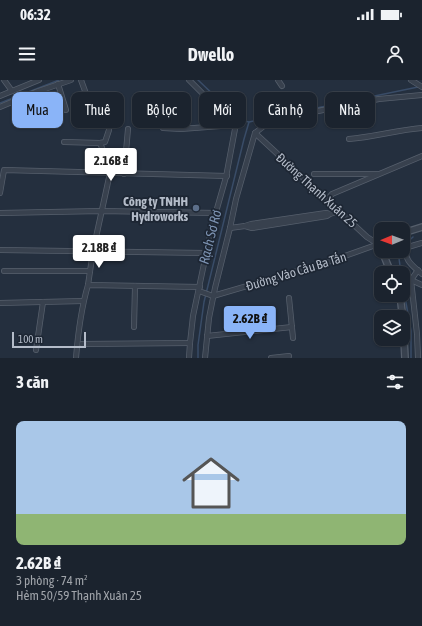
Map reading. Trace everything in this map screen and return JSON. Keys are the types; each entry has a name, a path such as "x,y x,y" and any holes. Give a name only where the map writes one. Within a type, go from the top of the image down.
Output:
{"street":[{"path":"4,80 12,91"},
{"path":"0,96 39,80"},
{"path":"0,106 61,82 71,80"},
{"path":"81,80 85,92"},
{"path":"189,80 201,92"},
{"path":"278,80 282,86"},
{"path":"411,80 422,87"},
{"path":"61,82 66,110"},
{"path":"317,111 379,99 422,95"},
{"path":"190,358 193,316 200,289 206,253 227,176 234,138 234,128"},
{"path":"205,358 213,296 236,199 255,133 261,128"},
{"path":"349,139 366,138 400,130 422,128"},
{"path":"124,174 128,129"},
{"path":"64,142 104,142 109,130"},
{"name":"Đường Thạnh Xuân 25","path":"255,133 374,241"},
{"path":"76,358 78,330 83,301 88,285 92,251 110,173 107,160 100,143"},
{"path":"328,200 332,194 422,156"},
{"path":"0,193 4,170 227,176"},
{"path":"314,174 382,174"},
{"path":"0,213 101,211 216,213"},
{"path":"230,228 281,219 326,213 330,214 339,211"},
{"path":"410,231 422,228"},
{"path":"422,243 408,247 406,252 408,260 422,274"},
{"name":"Đường Vào Cầu Ba Tấn","path":"213,296 374,246"},
{"path":"0,250 206,253"},
{"path":"418,270 411,280 420,351 418,358"},
{"path":"4,271 90,272"},
{"path":"411,280 422,285"},
{"path":"88,285 200,289 213,296"},
{"path":"134,327 136,286"},
{"path":"289,298 293,338"},
{"path":"0,303 83,301"},
{"path":"36,350 43,302"},
{"path":"401,302 405,358"},
{"path":"207,336 292,327"},
{"path":"82,344 190,342"},
{"path":"271,358 289,356"}],"waterway":[{"path":"0,103 59,80"},
{"path":"198,80 240,120 249,122 418,87"},
{"name":"Rạch Sơ Rơ","path":"198,358 198,345 204,302 249,122"},
{"path":"410,240 413,237"},
{"path":"399,258 400,266"},
{"path":"406,302 411,331 411,358"}],"place":[{"name":"Công ty TNHH Hydroworks","path":"196,208"}]}
